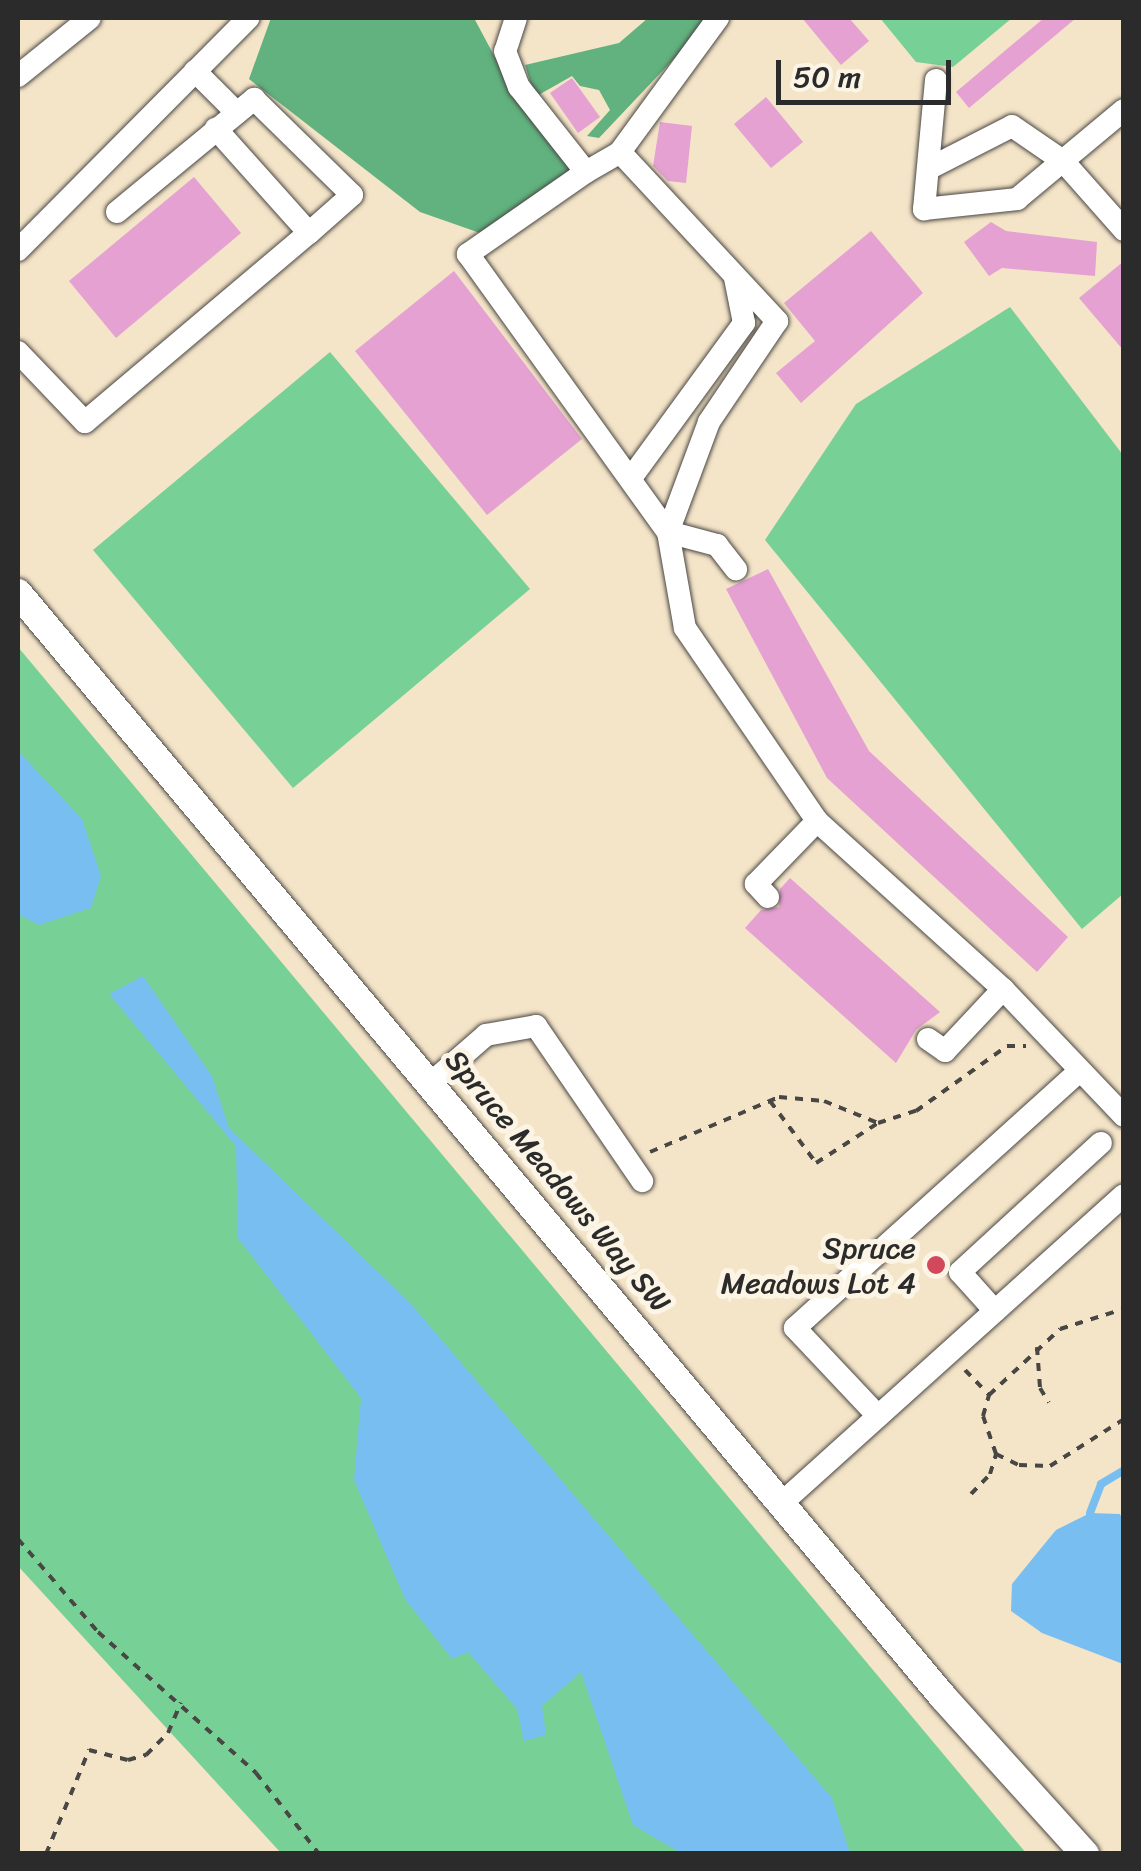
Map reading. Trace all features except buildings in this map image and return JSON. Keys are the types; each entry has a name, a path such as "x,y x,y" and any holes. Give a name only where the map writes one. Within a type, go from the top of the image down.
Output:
{"main road":[{"name":"Spruce Meadows Way SW","path":"18,592 784,1500 943,1697 1085,1854"},
{"name":"Spruce Meadows Way SW","path":"1048,1812 1102,1854"}],"lane":[{"path":"18,76 90,18"},
{"path":"18,250 248,18"},
{"path":"516,18 505,51 520,87 586,172"},
{"path":"718,18 620,152 468,254 668,532 685,628 818,820 1002,989 1124,1116"},
{"path":"195,70 237,113"},
{"path":"936,80 924,209 1017,200 1124,110"},
{"path":"18,352 84,422 352,194 254,98 117,212"},
{"path":"928,169 1012,126 1063,161 1124,230"},
{"path":"216,129 309,233"},
{"path":"620,152 777,321 709,422 668,532"},
{"path":"630,478 744,323 734,275"},
{"path":"668,532 716,545 736,568"},
{"path":"768,897 756,884 818,820"},
{"path":"928,1038 945,1052 1002,989"},
{"path":"432,1082 486,1035 536,1026 642,1181"},
{"path":"878,1416 795,1328 1078,1072"},
{"path":"995,1311 960,1272 1101,1143"},
{"path":"784,1500 1124,1195"}],"path":[{"path":"770,1100 816,1163 878,1123 916,1111 1006,1046 1056,1047"},
{"path":"638,1137 649,1152 770,1100 824,1101 878,1123"},
{"path":"970,1494 990,1474 996,1454 982,1416 989,1396 1060,1329 1124,1309"},
{"path":"1037,1347 1040,1388 1049,1403"},
{"path":"955,1358 989,1396"},
{"path":"996,1454 1019,1465 1050,1466 1124,1419"},
{"path":"18,1538 98,1632 256,1773 319,1854"},
{"path":"46,1854 89,1750 128,1760 146,1756 168,1734 181,1703"}],"green space":[{"path":"271,18 474,18 513,91 576,172 480,233 420,212 249,79"},
{"path":"648,18 704,18 703,28 599,138 587,136 610,110 599,90 580,86 572,76 535,97 525,65 619,43"},
{"path":"880,18 1012,18 953,67 916,62"},
{"path":"1010,307 1123,455 1123,894 1082,929 765,540 856,404"},
{"path":"330,352 530,589 293,788 93,550"},
{"path":"18,647 1026,1853 281,1853 18,1566"}],"water":[{"path":"18,751 82,819 101,876 91,908 39,925 18,914"},
{"path":"143,976 212,1076 229,1128 411,1304 832,1798 850,1853 681,1853 633,1825 581,1672 542,1706 546,1735 524,1741 517,1709 468,1652 452,1659 405,1599 354,1480 361,1398 238,1238 236,1146 109,994"},
{"path":"1090,1513 1120,1514 1123,1521 1123,1664 1042,1633 1011,1611 1012,1584 1056,1530"}],"waterway":[{"path":"1090,1513 1101,1484 1124,1470"}],"place":[{"name":"Spruce Meadows Lot 4","path":"936,1265"}]}
